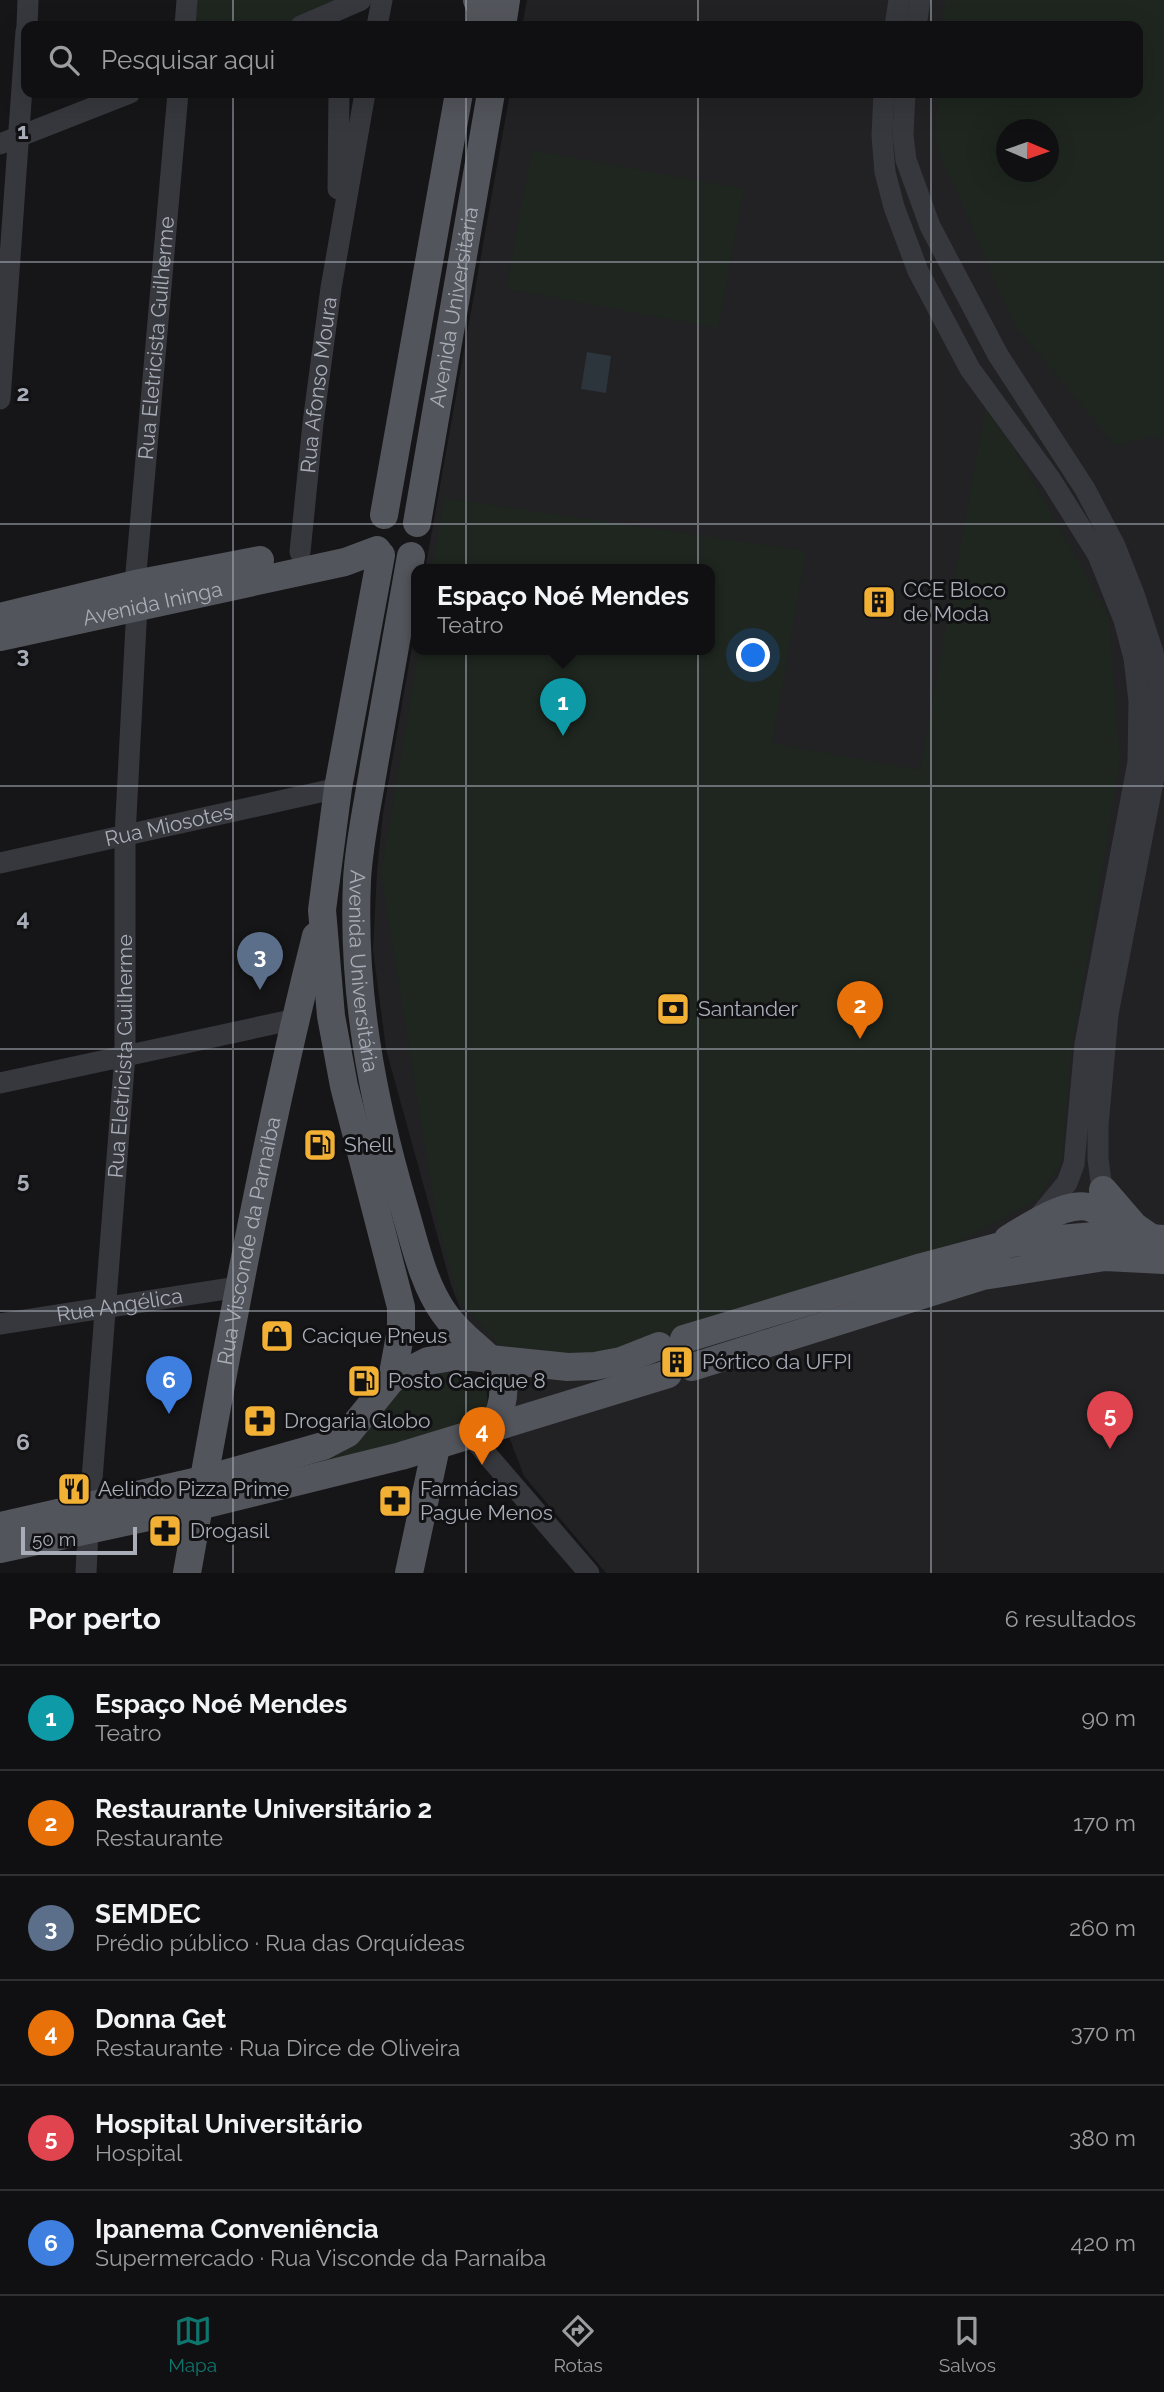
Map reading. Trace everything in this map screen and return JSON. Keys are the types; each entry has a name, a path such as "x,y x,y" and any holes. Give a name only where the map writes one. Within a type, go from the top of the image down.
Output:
{"main road":[{"path":"472,21 476,0"},
{"path":"476,0 481,10 480,21"},
{"path":"503,21 506,0"},
{"name":"Avenida Universitária","path":"458,98 379,538 338,788 323,910 331,1016 344,1086 444,1313 467,1339 490,1359"},
{"name":"Avenida Universitária","path":"417,523 490,98"},
{"path":"391,512 405,513 417,523 420,544 411,556 396,561 379,538 391,512"},
{"name":"Avenida Ininga","path":"0,617 136,595 302,561 365,537 379,538"},
{"name":"Avenida Universitária","path":"392,1379 401,1329 401,1307 380,1171 371,1077 363,1031 356,930 357,877 411,556"},
{"name":"Avenida Ininga","path":"0,636 136,595"},
{"path":"327,875 357,877"},
{"name":"Rua Visconde da Parnaíba","path":"187,1573 239,1287 296,1019 323,910"},
{"path":"1103,1190 1134,1226 1159,1245"},
{"path":"990,1249 1065,1208 1084,1206 1098,1212 1106,1228 1102,1251 1091,1259"},
{"path":"201,1493 337,1440 348,1433 392,1379 428,1361 452,1357 568,1367 596,1366 621,1361 671,1343 990,1249 1106,1228 1159,1245"},
{"path":"0,1525 89,1517 201,1493 401,1457 983,1276 1105,1257 1159,1245"},
{"path":"738,1323 744,1352"},
{"path":"482,1430 503,1406 505,1392 499,1371 490,1359"},
{"path":"409,1573 436,1447"},
{"path":"0,1549 89,1517"}],"street":[{"path":"27,21 28,0"},
{"path":"185,21 187,0"},
{"path":"378,21 382,0"},
{"path":"896,21 899,0"},
{"path":"917,21 920,0"},
{"path":"318,21 348,12"},
{"path":"0,399 10,140 21,64"},
{"path":"10,140 117,98"},
{"name":"Rua Eletricista Guilherme","path":"86,1573 103,1307 125,1055 125,836 136,595 178,98"},
{"name":"Rua Afonso Moura","path":"339,98 337,175 341,219"},
{"name":"Rua Afonso Moura","path":"302,561 313,423 341,219 364,98"},
{"path":"884,98 882,136 885,172 894,207 918,271 970,369 1051,480 1098,555 1124,620 1134,658 1139,701 1138,762 1085,1044 1074,1164 1067,1183 1031,1225"},
{"path":"905,98 902,135 906,160 930,226 998,355 1086,489 1115,546 1153,652 1158,684 1159,720 1156,766 1108,1014 1098,1125 1098,1159 1106,1228"},
{"name":"Rua Miosotes","path":"0,863 338,788"},
{"path":"0,1083 296,1019"},
{"name":"Rua Angélica","path":"0,1324 239,1287"},
{"path":"482,1430 584,1570"}],"shaded area":[{"path":"193,0 349,0 306,21 191,21"},
{"path":"527,0 1164,0 1164,1573 606,1573 524,1476 451,1285 386,1049 373,950 377,871 383,813 411,653 411,655 715,655 715,564 426,564 509,98 1143,98 1143,21 523,21"},
{"path":"945,0 1164,0 1164,438 1151,437 1115,446 1013,323 935,142 938,98 1143,98 1143,21 943,21"},
{"path":"532,150 744,189 718,328 506,289"},
{"path":"587,352 611,356 606,393 581,389"},
{"path":"987,400 1109,616 1120,762 1070,1061 1062,1161 1037,1200 918,1264 806,1300 607,1356 507,1352 460,1302 438,1226 381,873 418,655 715,655 715,564 433,564 444,498 806,551 772,743 920,770"},
{"path":"456,1370 475,1376 486,1390 487,1405 476,1420 375,1454 242,1476 326,1451 411,1377"}],"place":[{"name":"CCE Bloco de Moda","path":"879,602"},
{"name":"Espaço Noé Mendes","path":"563,736"},
{"name":"SEMDEC","path":"260,990"},
{"name":"Santander","path":"673,1009"},
{"name":"Restaurante Universitário 2","path":"860,1039"},
{"name":"Shell","path":"320,1145"},
{"name":"Cacique Pneus","path":"277,1336"},
{"name":"Pórtico da UFPI","path":"677,1362"},
{"name":"Posto Cacique 8","path":"364,1381"},
{"name":"Ipanema Conveniência","path":"169,1414"},
{"name":"Drogaria Globo","path":"260,1421"},
{"name":"Hospital Universitário","path":"1110,1449"},
{"name":"Donna Get","path":"482,1465"},
{"name":"Aelindo Pizza Prime","path":"74,1489"},
{"name":"Farmácias Pague Menos","path":"395,1501"},
{"name":"Drogasil","path":"165,1531"}]}
